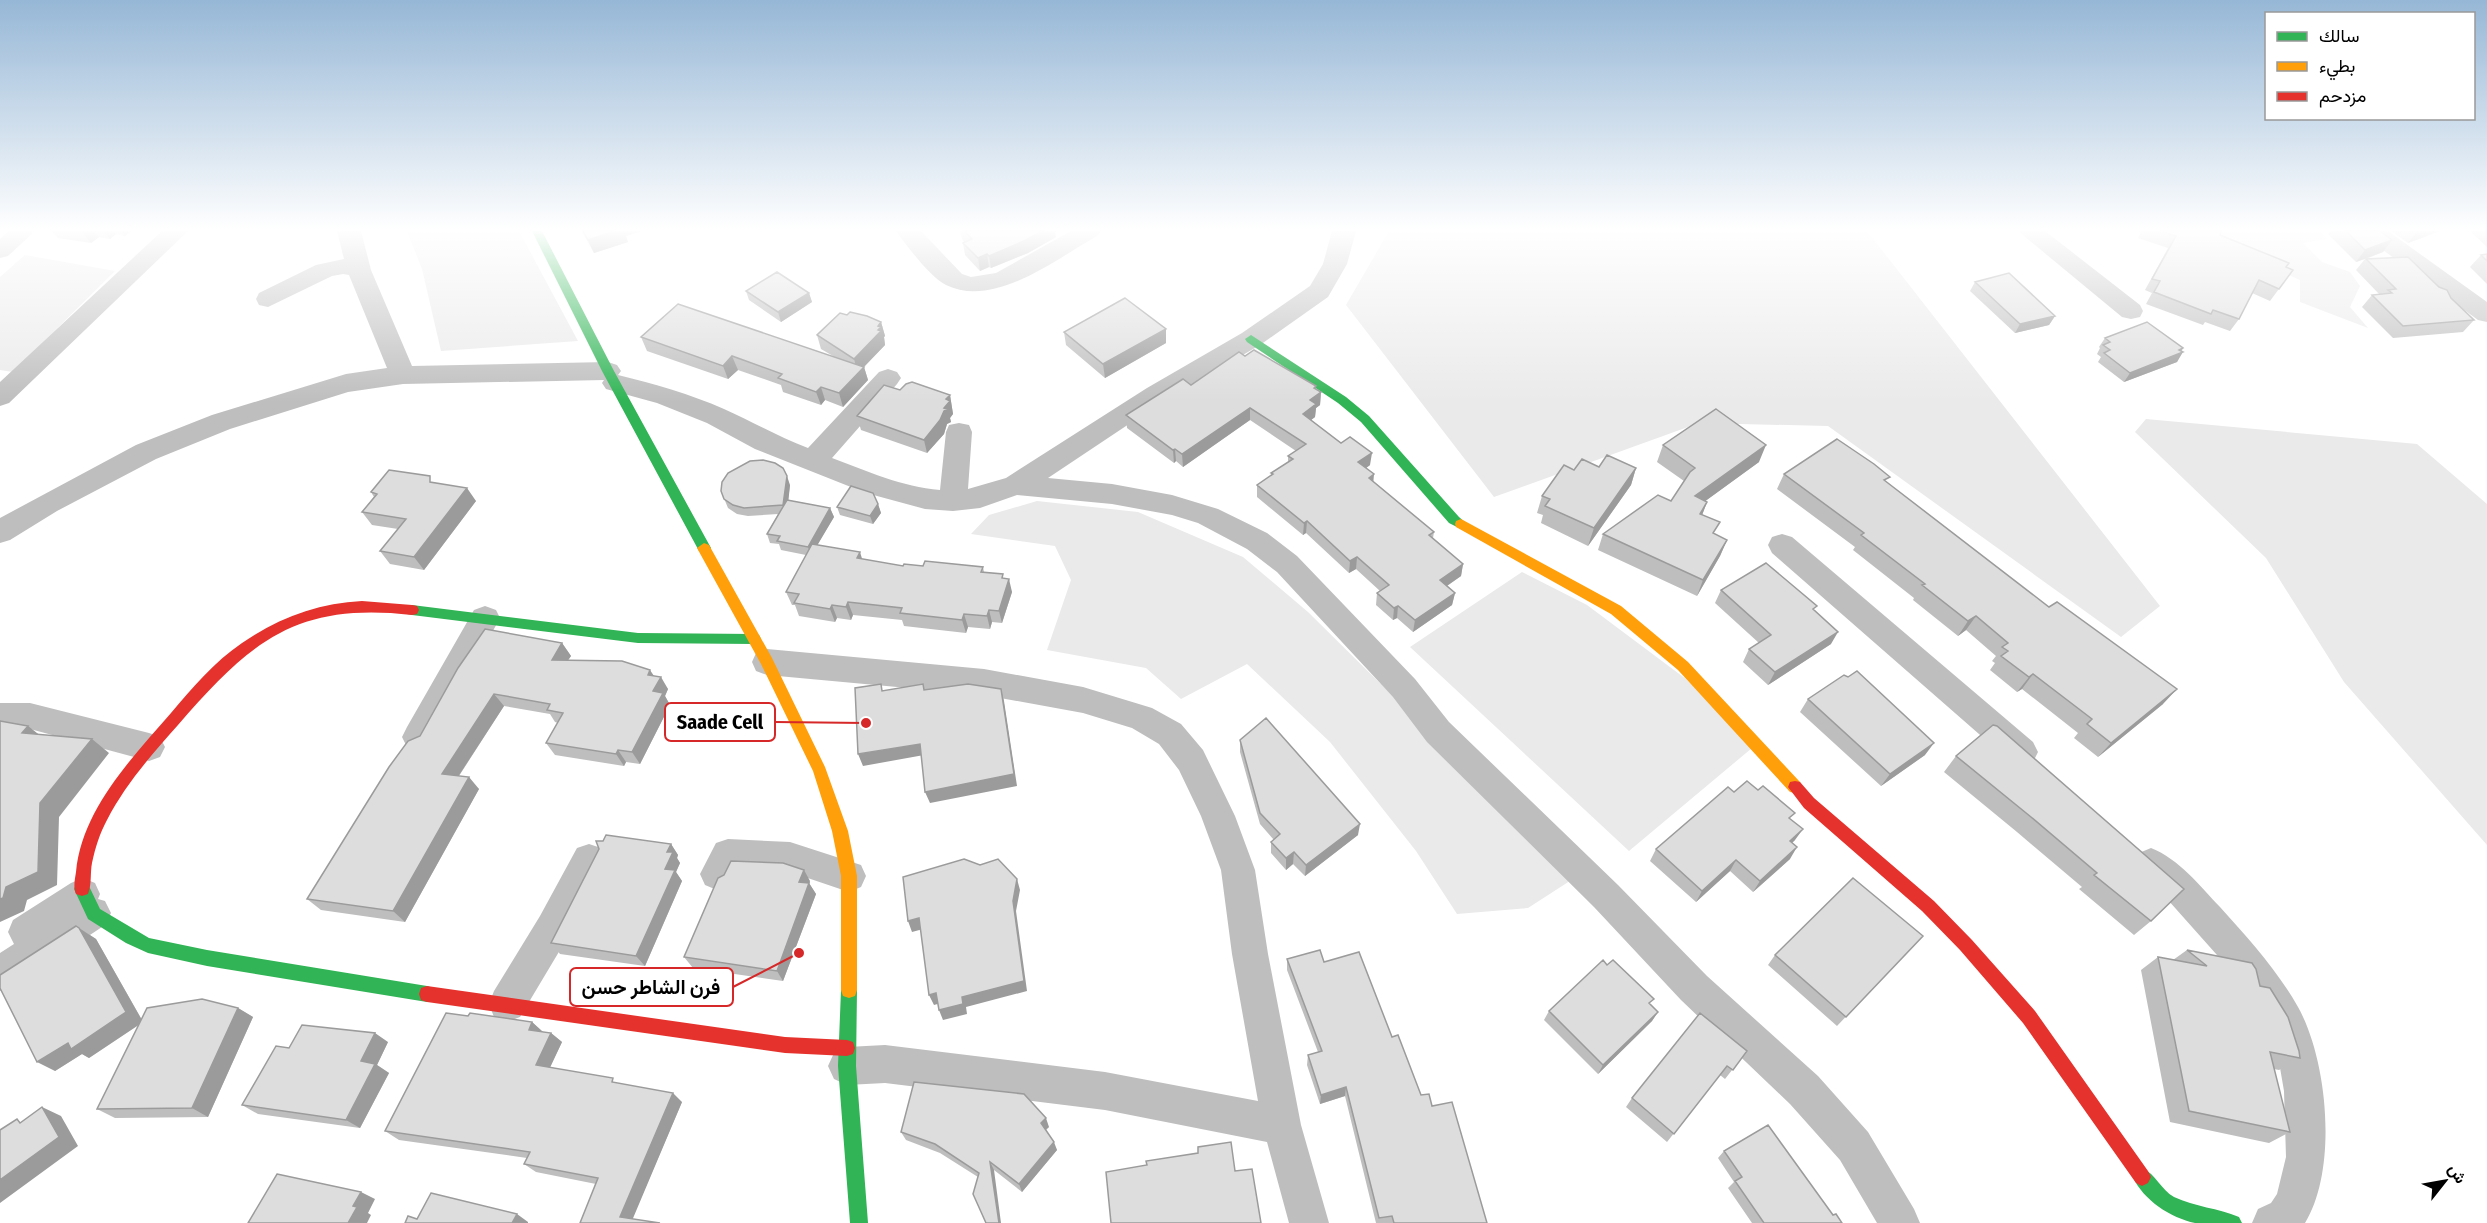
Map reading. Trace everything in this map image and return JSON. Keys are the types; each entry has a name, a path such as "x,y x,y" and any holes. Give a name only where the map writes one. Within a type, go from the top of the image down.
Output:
{"street":[{"path":"0,397 115,288"},
{"path":"268,299 289,288"},
{"path":"367,288 403,375"},
{"path":"566,288 760,650 820,771 840,831 849,876 850,950 847,1057 859,1223"},
{"path":"0,532 47,504 146,452 221,422 346,383 403,375 612,377 716,416 765,442 876,486 925,499 953,501 980,498 1016,485 1147,399 1251,339 1321,288"},
{"path":"2103,288 2131,310"},
{"path":"2451,288 2487,314"},
{"path":"1251,339 1333,393 1365,419 1454,519 1616,610 1683,666 1809,803 1911,892 1966,945 2029,1017 2135,1169 2165,1202 2198,1215 2233,1223"},
{"path":"813,461 888,378"},
{"path":"953,501 959,432"},
{"path":"1016,485 1112,494 1172,505 1208,516 1241,532 1287,564 1404,688 1438,732 1606,896 1694,988 1804,1090 1854,1146 1900,1223"},
{"path":"1782,545 2044,772"},
{"path":"1282,1125 1104,1091 885,1064 847,1057 819,1048 507,1004 194,955 148,945 122,934 88,903 82,872 88,842 104,810 149,747 215,674 239,652 263,636 302,619 349,606 379,606 638,638 760,650 984,682 1083,700 1141,717 1170,734 1191,760 1218,816 1238,870 1250,954 1282,1125 1309,1223"},
{"path":"418,737 485,618"},
{"path":"0,716 30,716 149,747"},
{"path":"2126,842 2180,889 2220,930 2246,961 2285,1020 2297,1056 2303,1091 2306,1157 2295,1202 2285,1218 2272,1223"},
{"path":"717,874 728,854 790,857 849,876"},
{"path":"507,1004 553,928 589,859"},
{"path":"0,950 88,903"},
{"path":"0,974 88,903"}],"shaded area":[{"path":"0,288 98,288 13,372 0,370"},
{"path":"426,288 550,288 578,341 441,351"},
{"path":"1356,288 1912,288 2160,606 2121,637 1828,426 1699,423 1494,497 1346,305"},
{"path":"2300,288 2359,288 2350,307 2368,328 2300,302"},
{"path":"2146,419 2417,444 2487,504 2487,845 2344,682 2266,558 2135,432"},
{"path":"1037,501 1138,512 1243,557 1308,612 1576,877 1528,908 1457,914 1416,851 1330,742 1247,664 1181,699 1146,668 1047,650 1071,580 1055,546 971,534 989,515"},
{"path":"1522,572 1587,605 1686,679 1752,748 1629,851 1410,647"}],"building":[{"path":"751,288 801,288 809,293 778,312 746,291"},
{"path":"1982,288 2025,288 2055,316 2020,324"},
{"path":"2156,288 2255,288 2239,319 2213,310 2211,314 2154,292"},
{"path":"2442,288 2447,290 2451,298 2474,320 2403,326 2372,295 2392,293 2388,290"},
{"path":"1125,298 1166,329 1103,364 1064,332"},
{"path":"678,304 864,367 839,393 821,387 816,392 778,378 782,374 732,356 723,366 641,337"},
{"path":"850,312 881,322 878,330 881,331 854,359 817,335 840,313 847,315"},
{"path":"2147,322 2183,348 2179,350 2183,352 2130,373 2104,353 2110,350 2103,345 2110,342 2105,338"},
{"path":"1254,350 1316,386 1314,388 1321,392 1310,400 1316,404 1303,414 1341,443 1350,437 1372,453 1358,462 1374,474 1369,478 1434,532 1429,535 1463,564 1440,580 1455,593 1415,620 1398,606 1394,608 1377,593 1389,585 1357,557 1350,561 1307,521 1304,523 1257,485 1293,459 1288,456 1306,444 1250,408 1182,454 1173,450 1126,415 1183,379 1191,385 1239,352 1245,356"},
{"path":"912,382 950,395 946,399 950,401 944,408 948,409 944,411 940,420 924,440 857,416 884,385 900,390"},
{"path":"1716,409 1766,445 1695,496 1707,502 1700,514 1720,522 1713,533 1727,540 1703,580 1603,534 1658,495 1671,501 1695,468 1663,445"},
{"path":"1837,439 1874,464 1890,477 1884,480 2049,607 2057,602 2177,689 2111,743 2087,724 2092,719 2033,674 2029,677 2001,656 2008,651 2002,647 2008,643 1976,616 1968,621 1922,585 1925,584 1861,535 1864,533 1784,474"},
{"path":"1607,455 1636,468 1594,528 1545,506 1550,499 1542,496 1564,465 1574,470 1582,459 1599,467"},
{"path":"763,460 783,468 787,476 783,505 744,508 724,499 721,491 722,482 728,473 750,461"},
{"path":"389,470 430,476 430,482 467,488 414,557 380,551 406,519 362,512 377,494 371,492"},
{"path":"851,486 873,493 878,504 870,516 837,507"},
{"path":"787,500 830,508 808,547 777,541 780,536 767,534"},
{"path":"812,544 860,552 857,558 903,566 904,564 923,566 925,561 983,567 981,572 1003,574 1002,578 1009,579 999,611 989,610 987,616 964,614 962,620 900,613 902,608 848,602 846,607 832,605 830,609 794,603 799,594 786,592"},
{"path":"1766,563 1817,606 1813,609 1838,632 1775,672 1749,649 1771,635 1721,590"},
{"path":"485,629 562,643 552,660 622,661 650,670 648,675 661,677 653,691 663,693 632,752 618,750 616,754 546,743 563,713 547,710 550,704 494,694 442,774 469,777 393,911 307,899 389,767 408,741 420,736 458,668"},
{"path":"1857,671 1934,743 1890,774 1808,699 1844,675 1848,677"},
{"path":"881,684 882,691 923,684 924,690 968,684 1001,689 1014,774 925,792 920,744 858,754 855,688"},
{"path":"1266,718 1360,824 1306,865 1294,852 1286,858 1271,842 1280,834 1260,813 1240,740"},
{"path":"0,721 28,726 22,733 92,739 40,803 38,872 6,887 3,898 0,899"},
{"path":"1993,725 1997,726 2184,889 2151,921 2094,875 2097,873 2031,817 1956,756"},
{"path":"1747,781 1758,790 1763,786 1795,813 1789,818 1803,829 1790,841 1797,847 1760,881 1736,860 1702,891 1656,849 1728,787 1734,792"},
{"path":"606,835 671,844 667,852 673,852 665,869 675,870 636,956 551,943 599,849 596,841 603,841"},
{"path":"964,859 980,865 998,859 1017,879 1013,901 1024,981 962,997 963,1004 939,1010 936,993 929,995 919,918 908,921 903,877"},
{"path":"731,861 783,863 804,870 799,882 809,883 777,971 684,957 718,878 724,875"},
{"path":"1853,878 1923,936 1846,1017 1775,955"},
{"path":"76,926 126,1012 71,1049 68,1043 37,1062 0,988 0,975"},
{"path":"1320,950 1324,962 1359,952 1392,1037 1398,1035 1421,1095 1429,1094 1432,1106 1452,1102 1487,1223 1394,1223 1392,1216 1379,1218 1346,1087 1321,1095 1308,1055 1322,1051 1287,959"},
{"path":"2187,950 2252,963 2256,969 2260,986 2270,988 2288,1017 2300,1058 2270,1052 2290,1132 2189,1111 2158,957 2207,966"},
{"path":"1603,960 1607,965 1613,960 1654,999 1649,1003 1658,1012 1603,1065 1549,1011"},
{"path":"202,999 238,1008 192,1108 97,1109 147,1008"},
{"path":"446,1013 468,1016 470,1013 532,1022 529,1030 551,1033 536,1065 613,1078 612,1082 673,1093 620,1217 660,1223 580,1223 598,1178 524,1164 530,1152 385,1131"},
{"path":"1700,1013 1747,1051 1733,1070 1727,1066 1674,1134 1632,1098"},
{"path":"302,1025 375,1033 361,1061 375,1064 346,1120 242,1105 276,1046 289,1048"},
{"path":"914,1082 1024,1094 1046,1118 1041,1123 1054,1142 1019,1184 990,1162 999,1223 986,1223 973,1194 979,1173 935,1144 901,1132"},
{"path":"42,1107 59,1137 0,1180 0,1130 17,1119 20,1123"},
{"path":"1768,1125 1833,1215 1836,1214 1842,1223 1764,1223 1735,1181 1742,1177 1724,1151"},
{"path":"1231,1142 1235,1171 1252,1169 1261,1223 1111,1223 1106,1172 1147,1165 1146,1161 1198,1153 1198,1147"},
{"path":"277,1174 361,1192 353,1206 357,1207 348,1223 248,1223"},
{"path":"431,1193 517,1214 512,1223 405,1223 408,1216 417,1219"}],"traffic: fast":[{"path":"566,288 704,548"},
{"path":"1251,339 1342,400 1365,419 1454,520 1461,524"},
{"path":"412,610 638,638 754,639"},
{"path":"82,889 94,914 132,938 148,945 207,958 427,994"},
{"path":"849,990 847,1066 859,1223"},
{"path":"2142,1177 2165,1202 2198,1215 2233,1223"}],"traffic: slow":[{"path":"1461,524 1616,610 1683,666 1795,787"},
{"path":"704,548 767,662 820,771 840,831 849,876 849,990"}],"traffic: jam":[{"path":"82,889 84,864 91,840 113,795 201,687 229,660 258,639 312,614 337,608 362,606 412,610"},
{"path":"1795,787 1809,803 1928,906 1966,945 2029,1017 2142,1177"},
{"path":"427,994 785,1045 847,1048"}],"place":[{"name":"Saade Cell","path":"866,723"},
{"name":"فرن الشاطر حسن","path":"799,953"}]}
